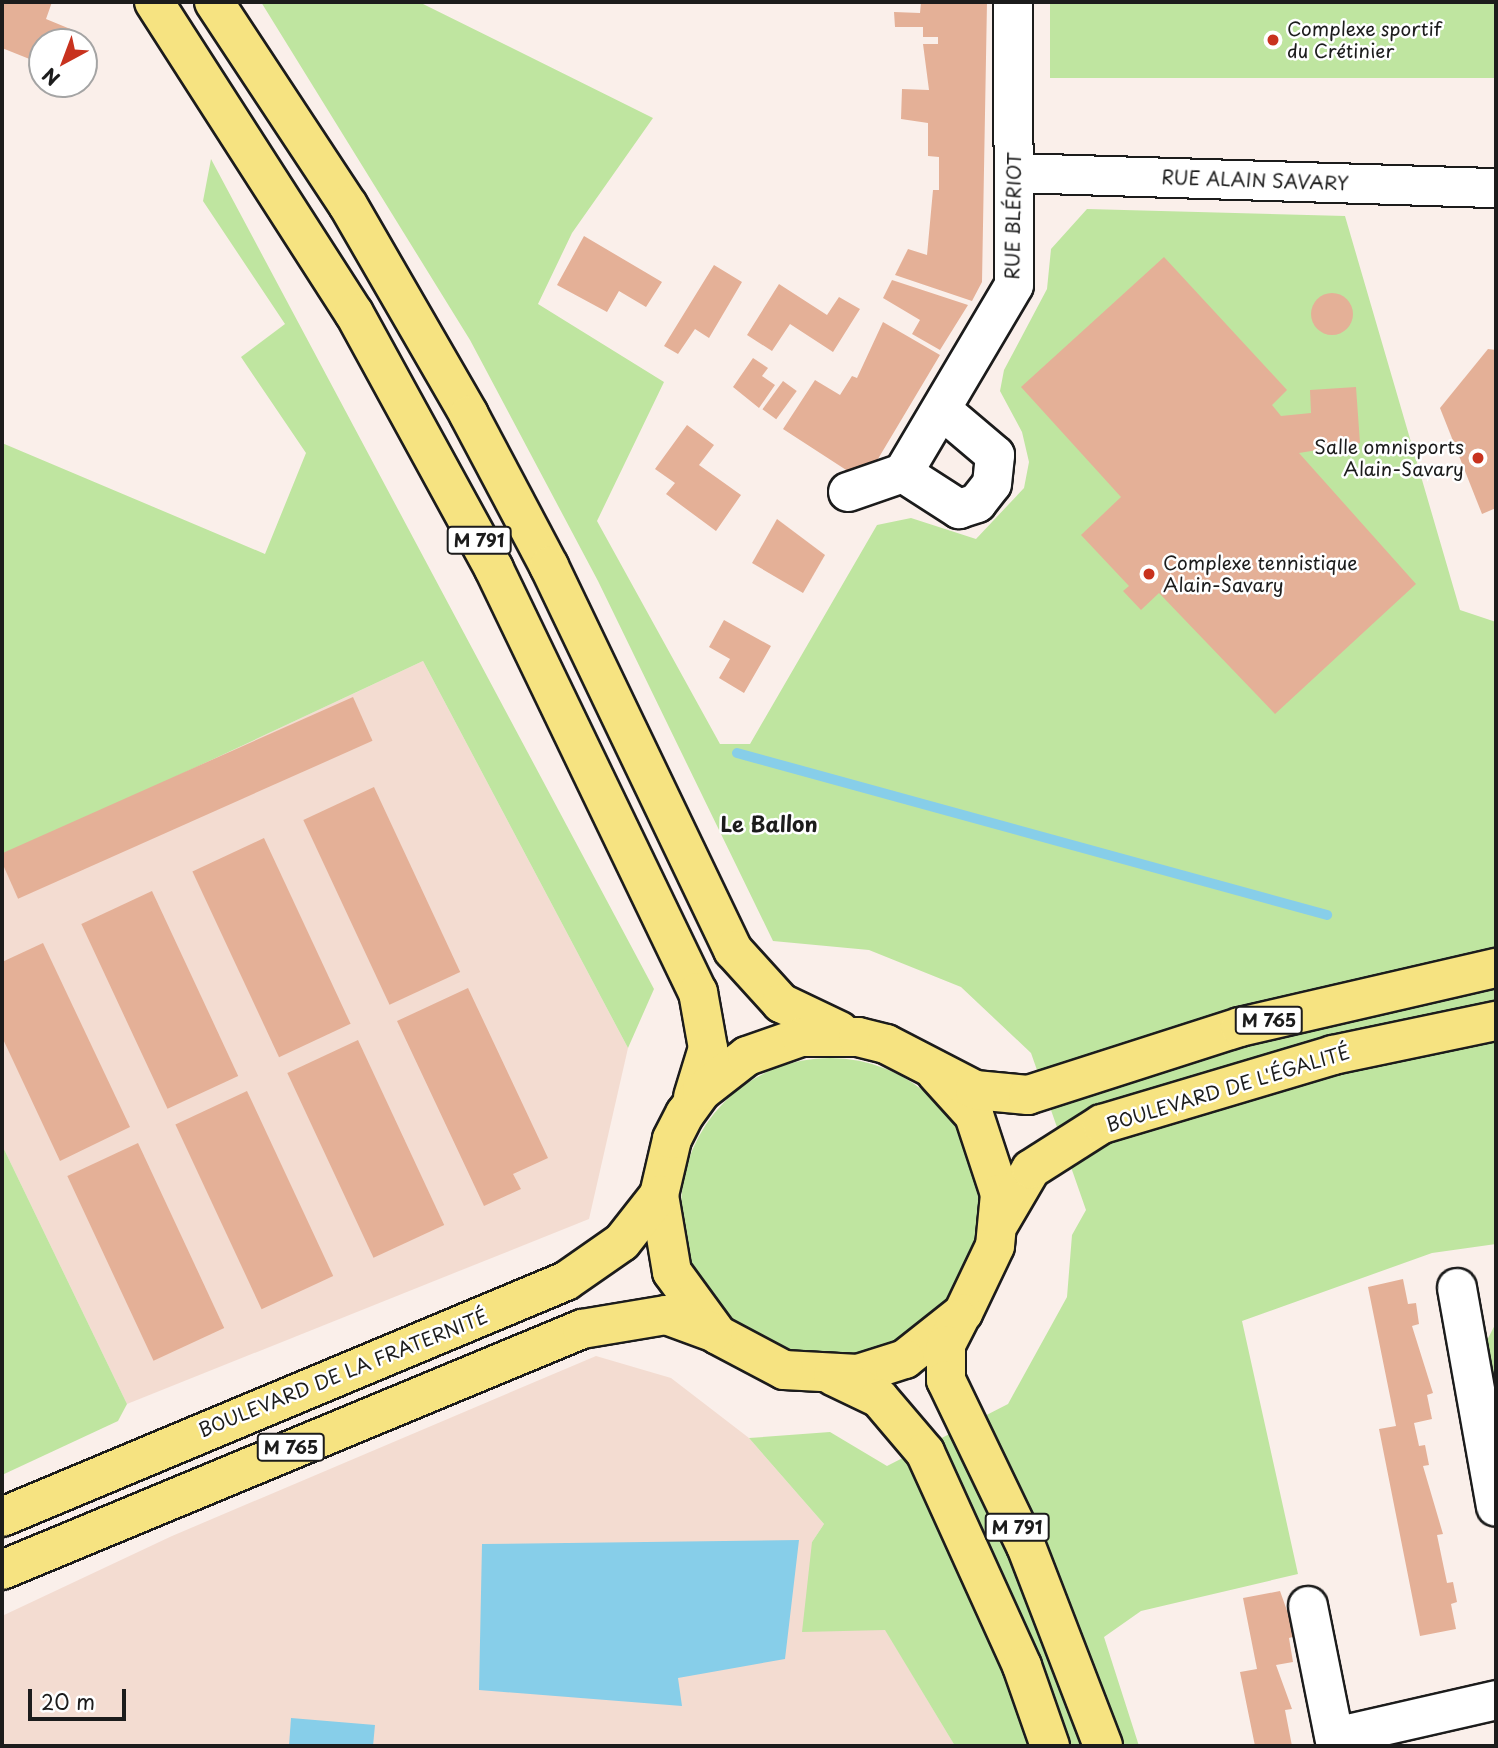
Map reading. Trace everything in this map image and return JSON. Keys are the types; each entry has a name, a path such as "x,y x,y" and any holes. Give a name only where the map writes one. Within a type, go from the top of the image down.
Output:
{"main road":[{"name":"M 791","path":"154,2 299,222 408,407 663,917 707,1027 706,1064 685,1114"},
{"name":"M 791","path":"214,2 348,205 462,403 549,566 733,950 758,985 799,1016 858,1037"},
{"name":"BOULEVARD DE L'ÉGALITÉ","path":"1496,968 1240,1027 1048,1092 998,1095 936,1073 886,1044 858,1037 801,1037 765,1048 723,1072 685,1114 671,1139 659,1195 672,1272 719,1335 784,1370 833,1376 905,1359 962,1313 988,1270 1000,1222 1031,1169 1102,1124 1333,1055 1496,1021"},
{"name":"BOULEVARD DE L'ÉGALITÉ","path":"936,1073 987,1140 1000,1222"},
{"name":"BOULEVARD DE LA FRATERNITÉ","path":"2,1517 566,1281 622,1242 659,1195"},
{"name":"M 791","path":"962,1313 946,1345 946,1380 1026,1546 1103,1746"},
{"name":"M 765","path":"2,1570 592,1326 666,1315 719,1335"},
{"name":"M 791","path":"833,1376 880,1398 925,1452 1017,1654 1050,1746"}],"street":[{"name":"RUE BLÉRIOT","path":"903,474 943,411 1014,285 1013,2"},
{"name":"RUE ALAIN SAVARY","path":"1014,173 1496,188"},
{"path":"848,492 903,474 959,509 976,503 992,484 995,455 943,411"},
{"path":"1457,1288 1496,1507"},
{"path":"1308,1606 1336,1742 1496,1700"}],"shaded area":[{"path":"423,661 628,1048 589,1219 127,1404 2,1145 2,858"},
{"path":"596,1356 671,1378 749,1438 824,1524 812,1542 885,1629 955,1746 2,1746 2,1616 172,1536"}],"green space":[{"path":"261,2 419,2 653,118 572,233 538,304 664,382 597,521 720,744 750,744 877,525 911,518 976,539 1024,488 1029,462 1022,432 1000,391 1004,370 1047,289 1051,249 1087,209 1345,216 1460,610 1496,622 1496,1244 1432,1253 1242,1321 1298,1574 1141,1611 1104,1637 1139,1746 955,1746 885,1630 802,1632 812,1542 824,1524 749,1438 830,1432 887,1466 1008,1404 1067,1297 1072,1235 1086,1210 1031,1053 961,987 869,950 773,941 598,581 470,340"},
{"name":"Complexe sportif du Crétinier","path":"1050,2 1496,2 1496,78 1050,78"},
{"path":"211,159 654,989 628,1048 423,661 2,858 2,443 265,554 306,453 241,357 285,324 203,201"},
{"path":"830,1058 873,1064 900,1075 925,1092 945,1112 968,1150 976,1178 979,1207 973,1250 962,1277 945,1302 925,1322 887,1345 859,1353 830,1356 787,1350 760,1339 735,1322 715,1302 692,1264 684,1236 681,1207 687,1164 698,1137 715,1112 735,1092 773,1069 801,1061"},
{"path":"2,1145 127,1404 118,1421 2,1475"},
{"path":"1496,1323 1496,1420 1484,1346"}],"water":[{"path":"799,1540 785,1659 678,1678 682,1706 479,1690 482,1544"},
{"path":"291,1718 375,1725 373,1746 289,1746"}],"building":[{"path":"2,2 52,2 46,19 68,28 28,28 28,58 2,48"},
{"path":"921,2 987,2 982,282 972,301 895,275 908,249 927,255 933,190 939,190 939,157 928,156 928,123 901,119 902,89 929,90 923,44 938,44 938,37 923,37 923,27 895,27 894,12 920,13"},
{"path":"584,236 662,282 646,307 619,291 607,312 557,285"},
{"path":"1164,257 1287,390 1272,405 1281,416 1311,413 1310,390 1356,387 1360,443 1299,453 1416,584 1275,714 1159,593 1141,610 1123,591 1129,586 1081,535 1121,497 1021,387"},
{"path":"714,265 742,282 709,338 695,329 678,354 664,346"},
{"path":"892,280 968,305 940,350 912,334 920,320 883,298"},
{"path":"779,284 827,315 839,297 860,309 833,352 790,324 772,351 747,335"},
{"path":"1332,293 1347,299 1353,314 1347,329 1332,335 1317,329 1311,314 1317,299"},
{"path":"883,322 940,355 869,474 857,477 783,429 815,380 840,395 852,376 857,378"},
{"name":"Salle omnisports Alain-Savary","path":"1488,349 1496,350 1496,508 1482,514 1440,408"},
{"path":"753,358 768,368 762,376 775,385 759,408 733,387"},
{"path":"783,381 797,391 776,419 762,409"},
{"path":"687,425 714,445 699,465 741,495 716,531 666,494 675,483 655,469"},
{"path":"777,519 825,555 803,593 752,563"},
{"path":"724,620 771,646 744,693 719,678 730,659 709,647"},
{"path":"353,697 373,741 18,899 2,863 2,853"},
{"path":"374,787 460,972 390,1005 303,820"},
{"path":"264,838 351,1024 279,1057 192,871"},
{"path":"152,891 238,1076 168,1109 81,924"},
{"path":"43,943 130,1127 60,1161 2,1037 2,962"},
{"path":"468,988 548,1158 513,1174 521,1189 484,1206 397,1021"},
{"path":"358,1040 444,1225 374,1258 287,1073"},
{"path":"247,1091 333,1276 262,1309 175,1124"},
{"path":"138,1143 224,1328 154,1361 67,1176"},
{"path":"1403,1279 1408,1304 1416,1303 1419,1324 1412,1326 1433,1393 1427,1395 1432,1419 1414,1423 1419,1446 1425,1445 1429,1465 1423,1466 1443,1534 1437,1535 1447,1583 1453,1582 1457,1602 1451,1604 1456,1629 1420,1636 1379,1429 1396,1426 1368,1287"},
{"path":"1280,1591 1296,1636 1289,1638 1293,1662 1276,1665 1292,1709 1285,1710 1292,1746 1255,1746 1240,1672 1257,1669 1243,1598"}],"waterway":[{"path":"737,753 1327,915"}],"place":[{"name":"Complexe sportif du Crétinier","path":"1273,40"},
{"name":"Salle omnisports Alain-Savary","path":"1478,458"},
{"name":"Complexe tennistique Alain-Savary","path":"1149,574"}],"district":[{"name":"Le Ballon","path":"769,823"}]}
